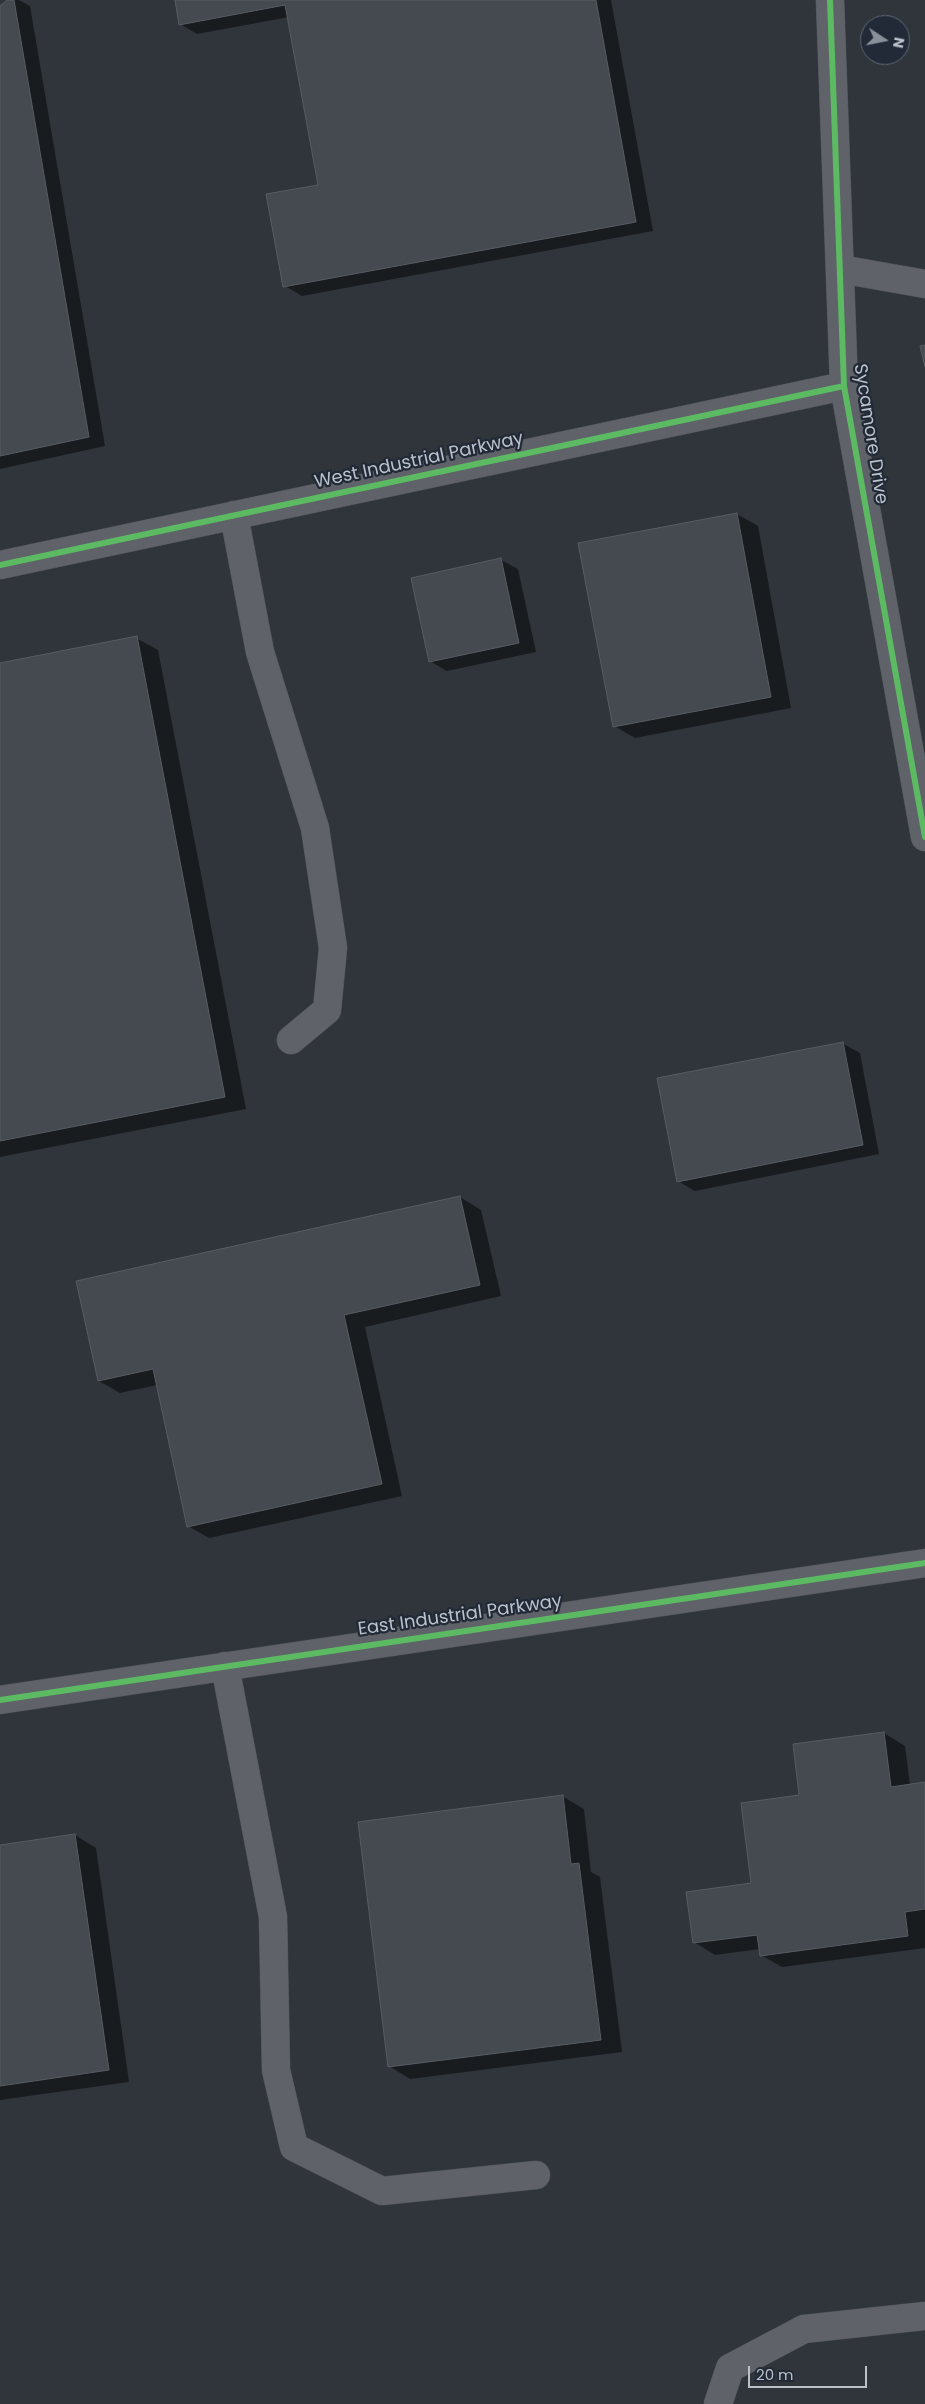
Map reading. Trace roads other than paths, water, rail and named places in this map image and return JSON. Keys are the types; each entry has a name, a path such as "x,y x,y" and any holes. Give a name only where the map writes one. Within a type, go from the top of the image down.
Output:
{"street":[{"name":"Sycamore Drive","path":"830,0 844,386 925,838"},
{"path":"840,269 925,284"},
{"name":"West Industrial Parkway","path":"0,564 844,386"},
{"path":"234,515 260,652 315,828 333,948 328,1010 291,1040"},
{"name":"East Industrial Parkway","path":"0,1700 925,1563"},
{"path":"225,1666 273,1917 276,2070 294,2147 382,2191 536,2175"},
{"path":"718,2404 730,2368 804,2329 925,2316"}]}
